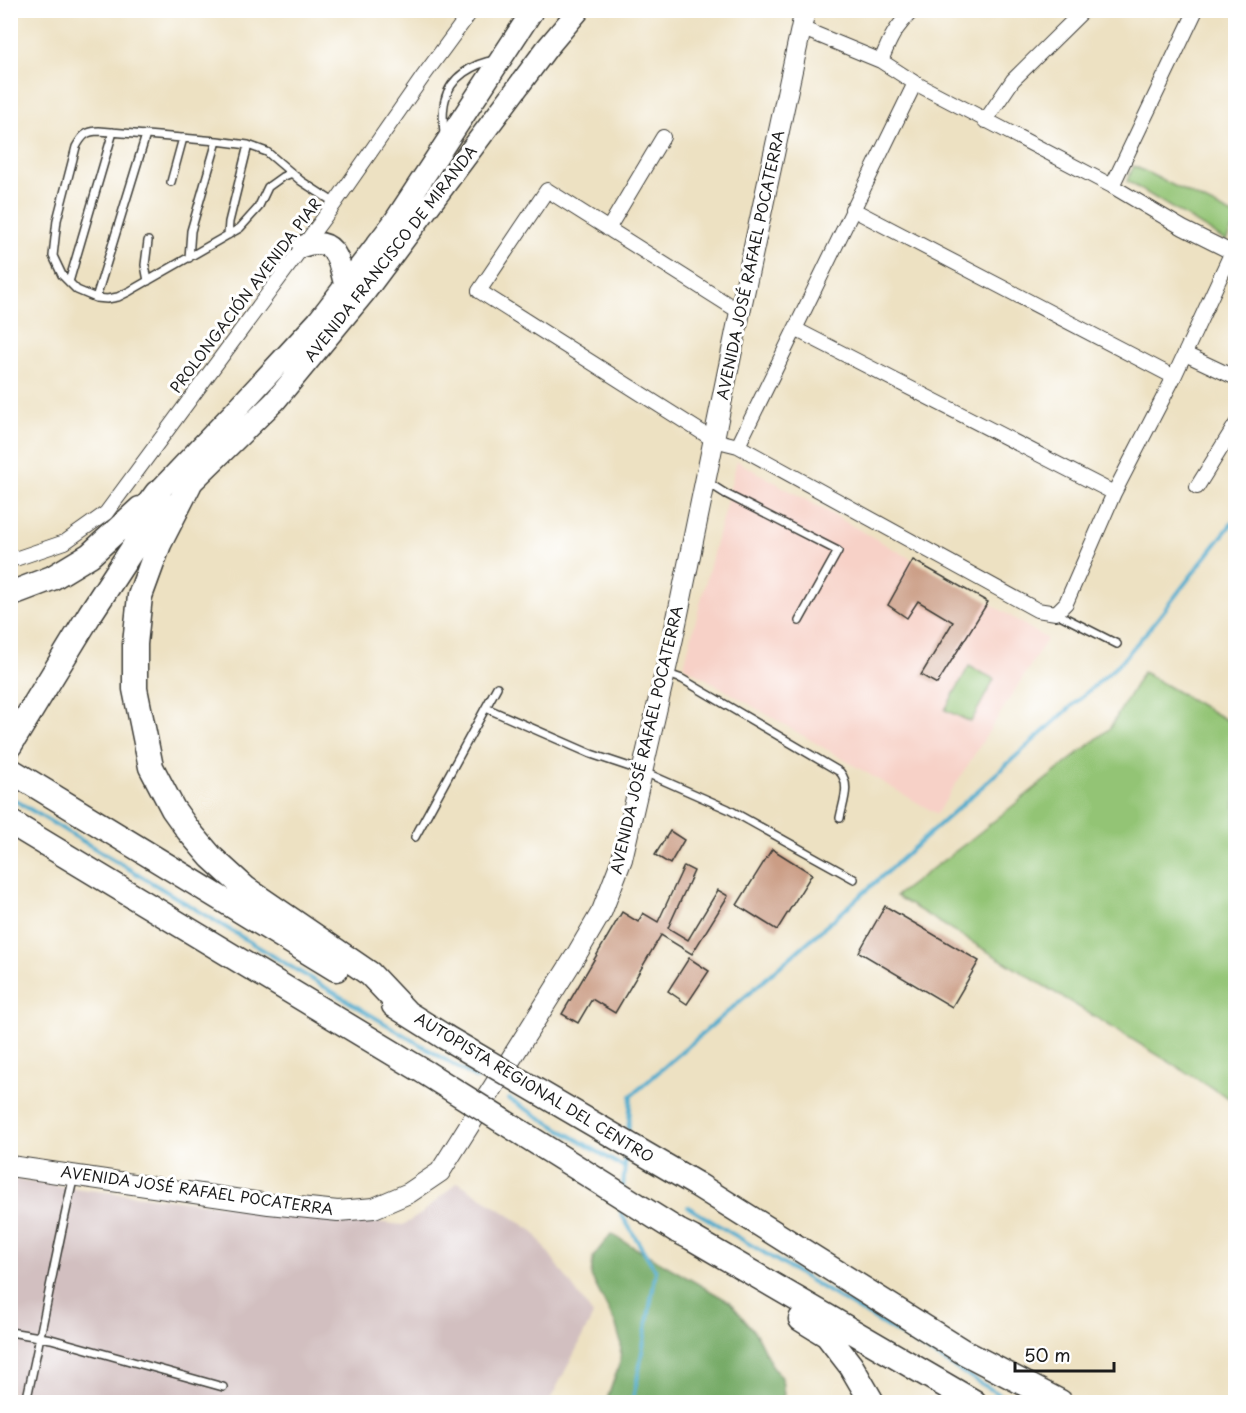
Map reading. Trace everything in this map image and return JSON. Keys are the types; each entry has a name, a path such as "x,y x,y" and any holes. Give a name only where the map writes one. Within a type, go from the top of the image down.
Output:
{"highway":[{"path":"10,745 141,536 189,485"},
{"path":"189,485 159,544 140,596 135,644 135,689 152,767 173,809 211,856 246,889 370,974 406,1012"},
{"path":"10,594 52,578 90,555 157,493"},
{"path":"10,721 100,574 157,493"},
{"name":"AUTOPISTA REGIONAL DEL CENTRO","path":"10,770 445,1036 696,1184 962,1351 1060,1402"},
{"path":"12,823 426,1073 685,1234 974,1402"},
{"path":"685,1234 715,1266 827,1335 850,1366 872,1402"}],"main road":[{"name":"AVENIDA FRANCISCO DE MIRANDA","path":"157,493 311,328 345,286 394,222 445,147 532,10"},
{"name":"AVENIDA FRANCISCO DE MIRANDA","path":"189,485 275,401 350,310 547,48 579,10"},
{"path":"303,246 314,243 329,246 339,261 345,286"}],"street":[{"name":"PROLONGACIÓN AVENIDA PIAR","path":"10,559 65,542 106,513 335,203 472,10"},
{"path":"881,61 892,35 913,10"},
{"path":"985,121 1013,80 1084,10"},
{"path":"1112,186 1196,10"},
{"path":"740,312 547,190 479,291 714,440 738,446 1037,610 1056,612 1066,603 1114,492 1174,377 1233,248 1183,228 1112,186 985,121 803,19"},
{"name":"AVENIDA JOSÉ RAFAEL POCATERRA","path":"10,1166 269,1204 338,1211 374,1208 410,1192 440,1172 602,911 622,859 665,673 803,19"},
{"path":"738,446 915,83"},
{"path":"608,229 663,137"},
{"path":"852,209 1174,377"},
{"path":"795,329 1114,492"},
{"path":"1185,354 1236,378"},
{"path":"1197,487 1236,424"}],"lane":[{"path":"292,173 282,177 268,188 258,208 240,228 118,297 96,298 77,290 62,275 53,256 57,220 76,147 90,131 248,145 267,152 292,173 301,181 335,203"},
{"path":"69,282 113,132"},
{"path":"96,298 146,135"},
{"path":"171,182 183,138"},
{"path":"189,258 191,231 217,141"},
{"path":"228,235 229,222 248,145"},
{"path":"148,241 145,265 148,281"},
{"path":"705,481 726,494 838,550 799,621"},
{"path":"1056,612 1117,644"},
{"path":"665,673 682,679 840,772 847,785 840,818"},
{"path":"415,837 497,687"},
{"path":"486,708 591,754 642,771 728,808 854,879"},
{"path":"26,1402 59,1237 74,1175"},
{"path":"10,1332 223,1387"}],"shaded area":[{"path":"737,461 988,602 1047,639 937,814 684,666"},
{"path":"11,1179 89,1190 403,1225 421,1214 458,1182 533,1231 593,1315 549,1402 11,1402"}],"green space":[{"path":"1134,166 1235,216 1235,223 1226,241 1127,181"},
{"path":"969,666 994,679 971,722 945,710"},
{"path":"1143,672 1235,725 1235,1102 896,896 969,841 1110,728"},
{"path":"611,1234 730,1302 756,1334 772,1366 782,1379 784,1395 779,1402 606,1402 620,1362 621,1343 616,1325 591,1276 593,1257"}],"building":[{"path":"913,560 988,602 937,684 921,675 953,622 918,601 907,618 888,605"},
{"path":"670,831 684,840 670,864 655,855"},
{"path":"772,849 812,874 777,930 737,905"},
{"path":"684,866 694,871 668,928 688,940 718,890 728,896 692,954 661,935 615,1013 592,999 578,1023 562,1014 622,912 638,922 643,913 658,922"},
{"path":"885,906 979,961 952,1007 859,952"},
{"path":"689,958 709,971 687,1004 668,991"}],"waterway":[{"path":"628,1133 631,1096 841,913 1121,662 1236,518"},
{"path":"13,799 477,1079"},
{"path":"509,1099 625,1168"},
{"path":"623,1187 626,1152"},
{"path":"622,1206 621,1214 656,1271 632,1402"},
{"path":"688,1207 1012,1402"}]}
